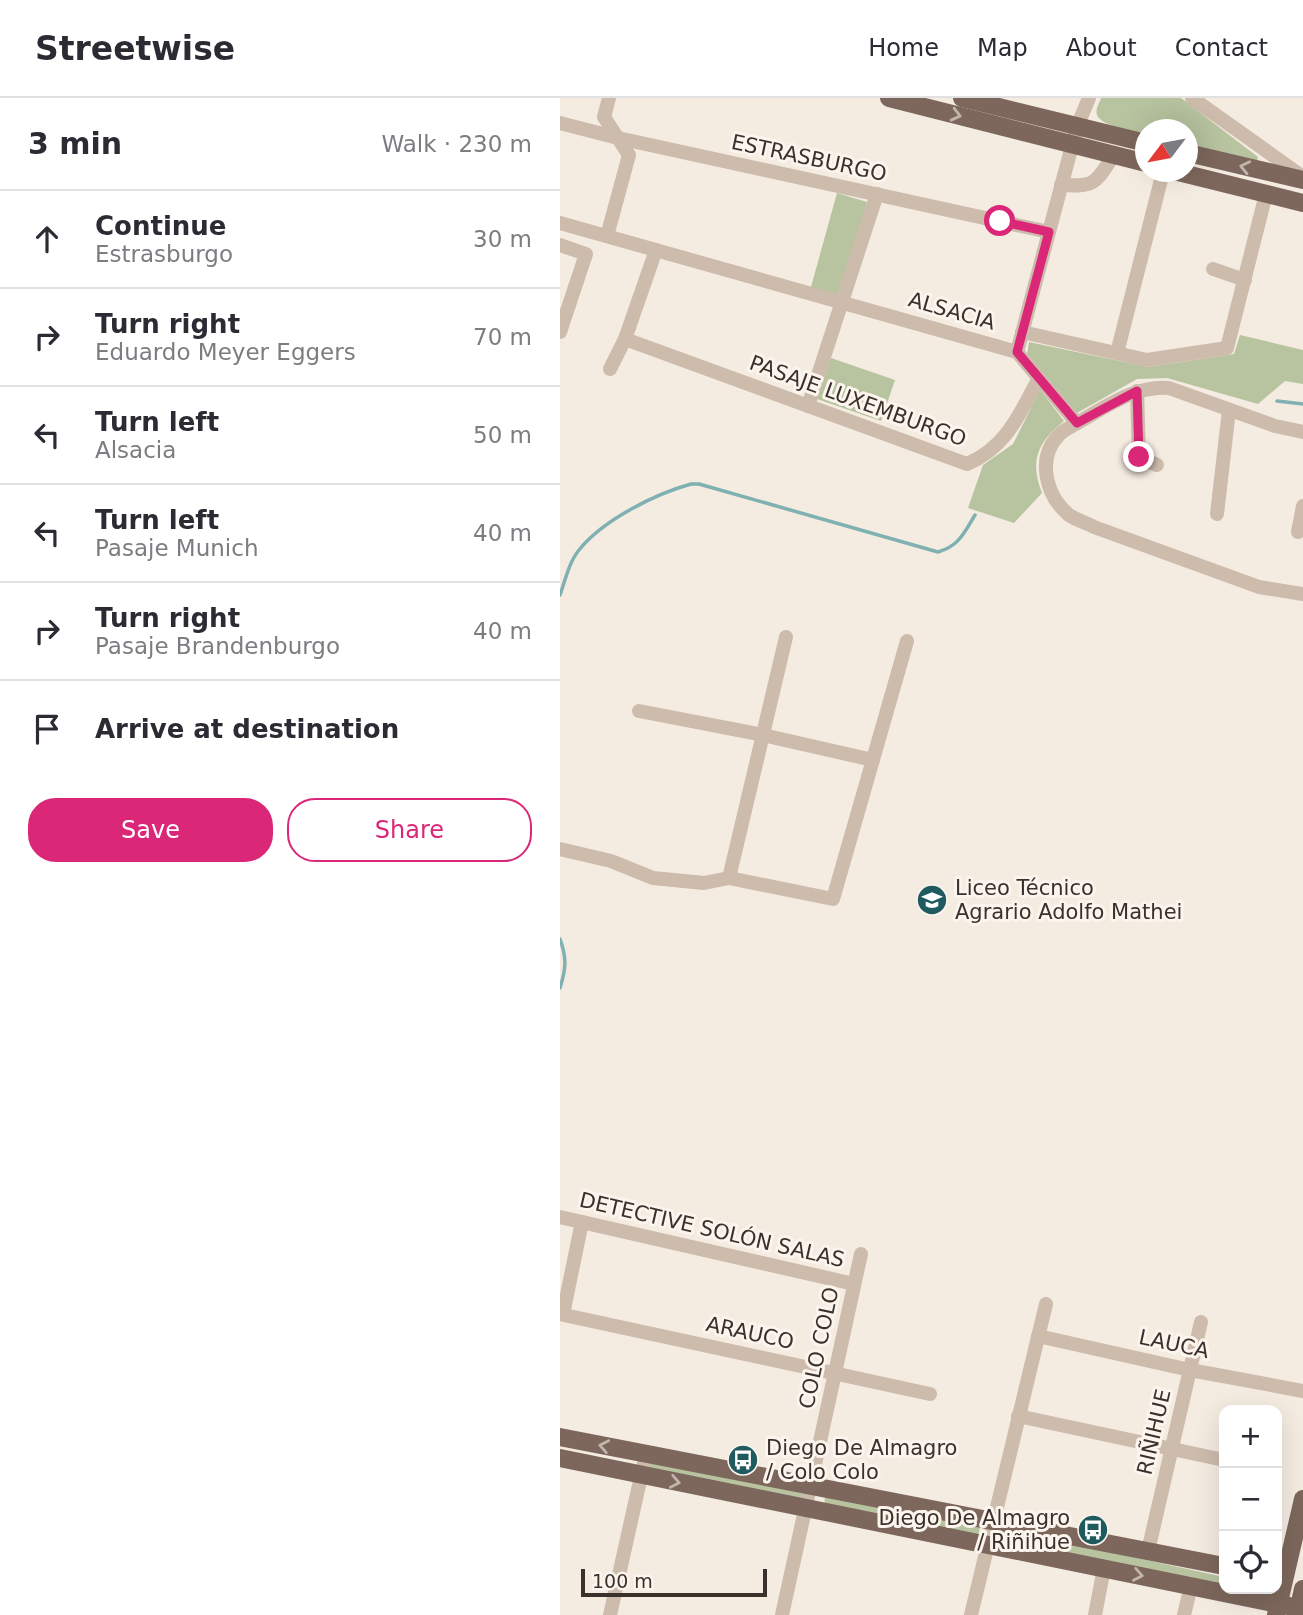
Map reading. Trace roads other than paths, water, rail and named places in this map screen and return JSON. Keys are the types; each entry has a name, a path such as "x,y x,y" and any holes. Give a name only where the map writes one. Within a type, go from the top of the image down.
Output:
{"main road":[{"path":"889,98 1135,160"},
{"path":"962,98 1135,140"},
{"path":"1198,155 1303,179"},
{"path":"1211,180 1214,159"},
{"path":"1198,177 1303,203"},
{"path":"560,1437 1219,1565"},
{"path":"560,1458 1191,1586 1278,1609 1299,1611 1303,1588"},
{"path":"861,1519 864,1496"},
{"path":"1282,1573 1303,1499"},
{"path":"1282,1577 1303,1582"}],"street":[{"path":"607,236 629,155 604,117 609,98"},
{"path":"1017,352 1077,127 1089,98"},
{"path":"1192,98 1303,179"},
{"name":"ESTRASBURGO","path":"560,123 1049,232"},
{"path":"1062,185 1092,184 1114,155"},
{"path":"1117,353 1160,182"},
{"path":"808,406 877,194"},
{"path":"1022,332 1147,360 1227,348 1266,194"},
{"path":"560,332 586,254 560,242 563,223"},
{"name":"ALSACIA","path":"563,223 1017,352 1077,423"},
{"path":"610,369 625,339 656,250"},
{"path":"1213,269 1244,280"},
{"name":"PASAJE LUXEMBURGO","path":"625,339 967,464 983,457 1010,432 1039,378"},
{"path":"1303,432 1275,426 1169,388 1154,387 1137,391 1057,436 1044,467 1054,496 1069,514 1094,527 1259,587 1303,594"},
{"path":"1137,391 1139,457 1157,465"},
{"path":"1217,514 1229,410"},
{"path":"1298,532 1303,506"},
{"path":"729,878 786,637"},
{"path":"560,849 611,861 653,878 704,883 729,878 833,899 907,641"},
{"path":"639,711 873,760"},
{"name":"DETECTIVE SOLÓN SALAS","path":"560,1217 854,1284"},
{"path":"562,1314 582,1222"},
{"name":"COLO COLO","path":"782,1615 861,1254"},
{"path":"971,1615 1046,1304"},
{"name":"ARAUCO","path":"562,1314 930,1394"},
{"name":"RIÑIHUE","path":"1148,1551 1201,1322"},
{"name":"LAUCA","path":"1038,1336 1190,1370 1303,1391"},
{"path":"1018,1416 1219,1459"},
{"path":"610,1615 646,1454"},
{"path":"1095,1615 1104,1568"},
{"path":"1184,1615 1191,1586"}],"waterway":[{"path":"1277,401 1303,404"},
{"path":"560,595 570,566 589,539 615,519 646,501 691,484 699,484 938,552 956,542 975,515"},
{"path":"560,939 565,964 560,988"}],"place":[{"name":"Liceo Técnico Agrario Adolfo Mathei","path":"932,900"},
{"name":"Diego De Almagro / Colo Colo","path":"743,1460"},
{"name":"Diego De Almagro / Riñihue","path":"1093,1530"}]}
